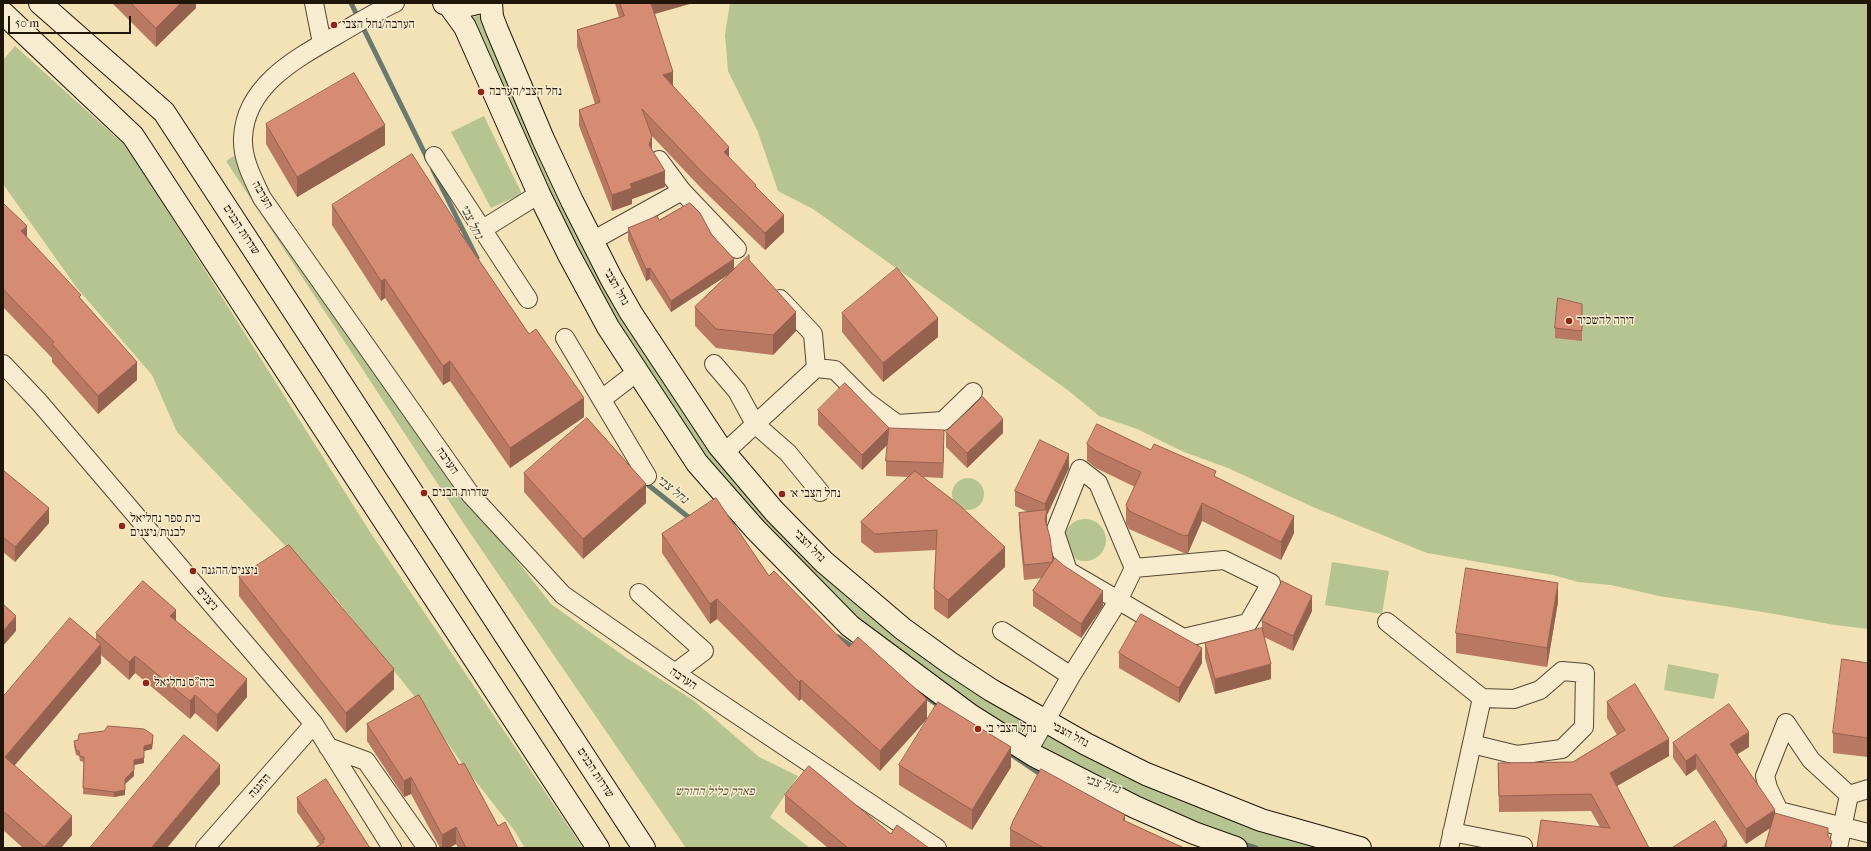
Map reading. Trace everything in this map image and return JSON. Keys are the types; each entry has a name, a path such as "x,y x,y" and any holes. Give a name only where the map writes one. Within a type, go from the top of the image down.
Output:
{"street":[{"name":"שדרות הבנים","path":"40,3 164,112 644,848"},
{"path":"314,3 322,43"},
{"name":"הערבה","path":"408,3 388,6 322,43 282,69 265,85 252,104 243,138 245,160 262,198 471,495 563,595 675,673 937,848"},
{"path":"446,4 460,7 477,3"},
{"name":"נחל הצבי","path":"491,3 492,17 543,139 611,278 652,346 724,453 774,510 824,562 872,604 950,663 991,690 1045,722 1146,774 1202,797 1261,820 1360,848"},
{"path":"446,4 465,27 472,41 539,194 588,291 637,372 697,463 755,528 850,626 970,715 1035,756 1135,807 1194,833 1236,848"},
{"path":"3,13 133,136 598,848"},
{"path":"434,156 528,299"},
{"path":"659,160 682,191 737,249"},
{"path":"592,241 682,191"},
{"path":"483,229 539,194"},
{"path":"770,288 813,334 816,368"},
{"path":"565,338 647,476"},
{"name":"ניצנים","path":"3,364 39,402 314,724 392,848"},
{"path":"714,364 737,391 755,424 788,453 820,492"},
{"path":"724,453 816,368 835,370 866,401 897,424 943,421 973,392"},
{"path":"602,399 637,372"},
{"path":"1028,751 1071,676 1118,601 1134,568 1098,483 1080,469 1055,532 1068,571 1118,601 1183,638 1248,623 1271,583 1224,560 1134,568"},
{"path":"639,593 704,651 675,673"},
{"path":"1387,622 1482,698 1514,699 1540,690 1562,671 1586,673 1584,727 1562,749 1517,755 1472,744"},
{"path":"1002,631 1071,676"},
{"path":"1482,698 1451,840 1523,846"},
{"path":"1849,795 1810,760 1786,723 1764,776 1779,811 1868,833"},
{"name":"ההגנה","path":"205,848 314,724"},
{"path":"328,747 366,761 427,848"},
{"path":"1849,795 1868,789"},
{"path":"1838,848 1849,795"}],"green space":[{"path":"730,3 1868,3 1868,629 1659,596 1611,585 1578,582 1553,575 1427,553 1313,507 1228,468 1184,452 1137,429 1099,416 1069,391 813,209 778,191 758,132 728,71 725,35"},
{"path":"487,14 596,255 775,517 1034,720 1017,742 887,653 722,490 610,325 468,18"},
{"path":"15,46 128,148 372,535 583,848 525,848 514,830 463,765 423,707 338,601 177,432 152,375 77,288 3,184 3,60"},
{"path":"484,116 522,194 491,208 451,132"},
{"name":"פארק כליל החורש","path":"240,152 483,517 551,604 628,659 693,700 759,757 798,776 770,817 810,848 686,848 466,527 226,161"},
{"path":"965,478 971,478 981,485 984,494 983,500 977,507 971,510 965,510 955,503 952,497 952,491 959,481"},
{"path":"1085,519 1100,525 1106,540 1100,555 1085,561 1070,555 1064,540 1070,525"},
{"path":"1332,562 1389,571 1382,614 1325,605"},
{"path":"1668,664 1719,674 1714,699 1664,690"},
{"path":"1050,729 1338,848 1244,848 1036,753"}],"building":[{"path":"131,3 181,3 156,28"},
{"path":"620,3 651,3 673,72 663,75 729,147 724,152 784,215 765,233 701,171 642,109 652,136 649,145 665,171 630,184 632,188 612,195 579,110 600,102 577,30 624,16"},
{"path":"354,73 385,125 297,177 266,124"},
{"path":"412,154 461,230 459,231 529,334 536,329 584,398 510,448 450,361 443,366 385,279 381,281 332,205"},
{"path":"3,203 27,226 21,231 81,295 79,297 137,362 98,396 52,344 54,342 3,289"},
{"path":"690,203 700,213 712,235 734,259 671,301 650,268 646,269 628,228 657,216 659,220"},
{"path":"749,255 749,260 796,312 773,335 716,329 695,307"},
{"path":"897,268 938,318 883,363 842,313"},
{"name":"דירה להשכיר","path":"1558,298 1582,304 1582,331 1555,328"},
{"path":"845,383 889,428 862,455 818,410"},
{"path":"983,397 1003,419 967,453 946,432"},
{"path":"587,418 646,484 583,539 524,473"},
{"path":"1097,424 1151,450 1154,444 1216,471 1214,476 1294,516 1281,542 1202,503 1188,535 1184,536 1129,511 1126,505 1141,472 1096,451 1087,444"},
{"path":"889,428 944,430 943,463 886,461"},
{"path":"1040,440 1069,454 1045,504 1015,491"},
{"path":"3,470 49,508 15,547 3,537"},
{"path":"915,471 958,504 1005,547 948,600 934,589 937,530 875,534 861,522"},
{"path":"716,498 769,576 774,571 849,647 858,637 927,699 880,751 801,680 799,682 717,599 710,604 662,534"},
{"path":"1047,510 1045,520 1050,537 1053,562 1024,565 1019,513"},
{"path":"289,545 394,669 346,713 239,577"},
{"path":"1055,558 1063,565 1103,591 1081,624 1033,591"},
{"path":"1466,568 1558,583 1547,648 1456,633"},
{"path":"143,581 176,610 170,616 247,679 217,715 195,695 190,701 135,656 129,662 96,633"},
{"path":"1282,581 1312,596 1293,636 1262,621"},
{"path":"3,604 16,616 3,631"},
{"path":"1141,614 1202,648 1179,688 1119,653"},
{"path":"70,618 101,644 5,757 72,816 44,847 3,811 3,697"},
{"path":"1262,628 1271,664 1215,679 1205,643"},
{"path":"1842,659 1868,663 1868,738 1833,733"},
{"path":"1635,684 1669,739 1610,773 1649,848 1537,848 1541,820 1610,828 1591,794 1499,796 1498,763 1573,762 1625,730 1607,702"},
{"path":"419,695 459,765 464,763 498,826 505,822 518,848 466,848 456,827 442,835 411,777 404,781 367,724"},
{"path":"938,702 1011,747 972,810 899,765"},
{"path":"1729,704 1749,732 1730,744 1775,810 1746,829 1696,754 1686,761 1673,743"},
{"path":"108,726 144,729 153,735 152,744 144,746 144,758 134,760 134,770 125,779 125,790 114,792 83,788 84,757 80,756 79,751 76,750 74,741 78,740 79,734 104,731"},
{"path":"184,735 220,765 151,848 90,848"},
{"path":"809,766 891,834 897,825 929,848 848,848 785,795"},
{"path":"1041,769 1125,815 1123,820 1184,848 1044,848 1010,829"},
{"path":"326,779 370,848 315,848 324,842 322,840 325,839 297,798"},
{"path":"1775,813 1828,828 1828,836 1832,842 1830,848 1765,848"},
{"path":"1715,821 1727,841 1721,848 1672,848"}],"waterway":[{"name":"נחל צבי","path":"351,3 428,160"},
{"name":"נחל צבי","path":"433,170 477,258"},
{"name":"נחל צבי","path":"642,480 692,520"},
{"name":"נחל צבי","path":"838,637 856,649"},
{"name":"נחל צבי","path":"917,691 942,708"},
{"name":"נחל צבי","path":"1006,751 1043,776"},
{"name":"נחל צבי","path":"1240,843 1256,848"}],"place":[{"name":"הערבה/נחל הצבי","path":"334,25"},
{"name":"נחל הצבי/הערבה","path":"481,92"},
{"name":"דירה להשכיר","path":"1569,321"},
{"name":"שדרות הבנים","path":"424,493"},
{"name":"נחל הצבי א׳","path":"782,494"},
{"name":"בית ספר נחליאל לבנות/ניצנים","path":"122,526"},
{"name":"ניצנים/ההגנה","path":"193,571"},
{"name":"ביה\"ס נחליאל","path":"146,683"},
{"name":"נחל הצבי ב׳","path":"978,729"}]}
